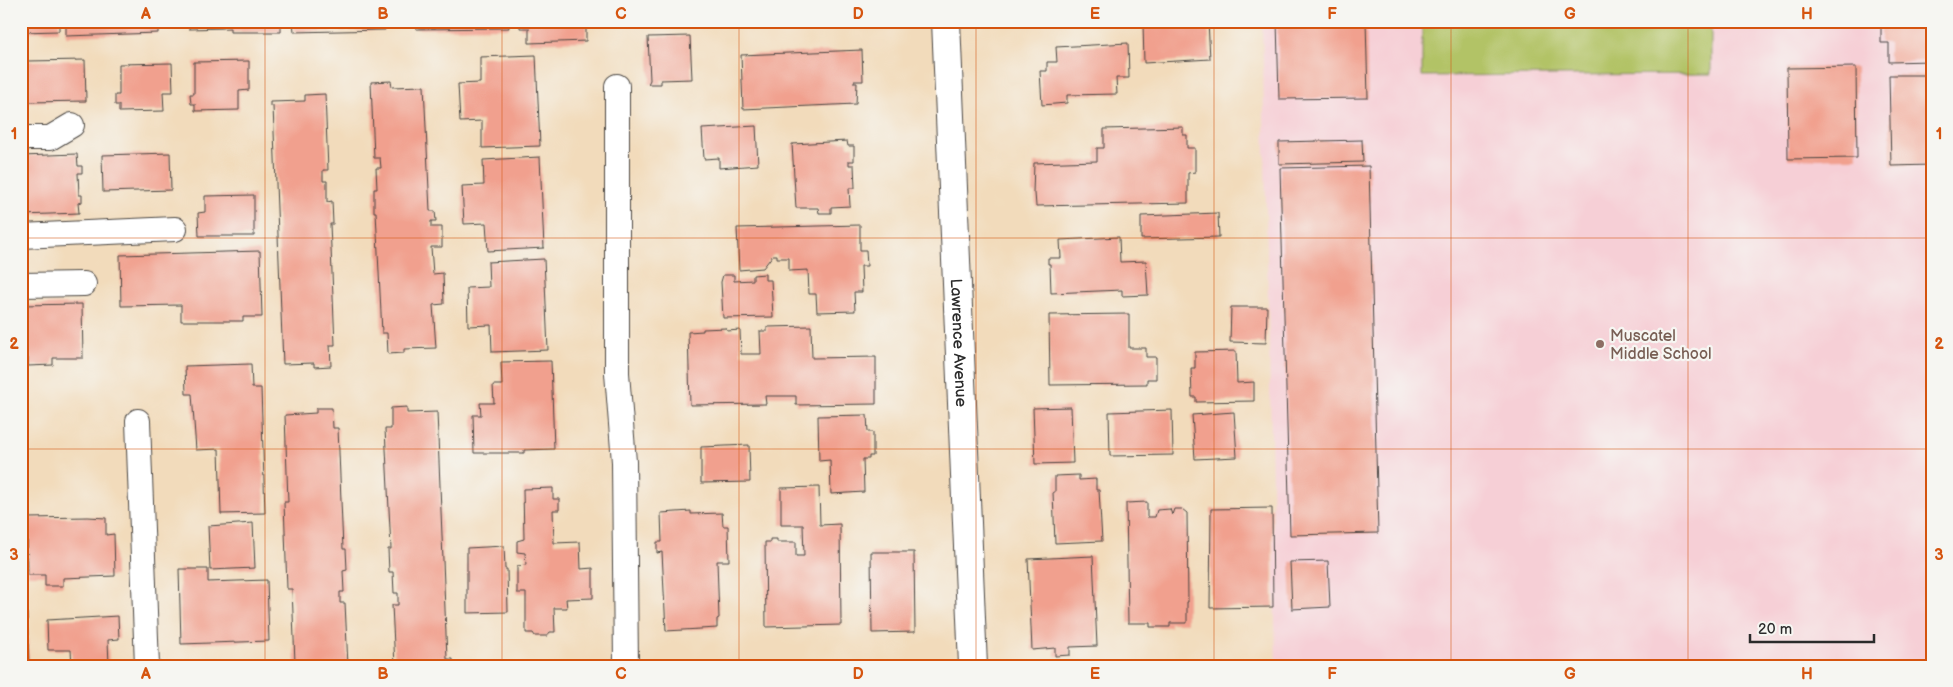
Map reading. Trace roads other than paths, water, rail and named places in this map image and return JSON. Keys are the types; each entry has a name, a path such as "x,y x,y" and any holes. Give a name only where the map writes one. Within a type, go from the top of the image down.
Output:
{"street":[{"name":"Lawrence Avenue","path":"946,21 973,666"}],"lane":[{"path":"617,86 617,373 624,462 626,666"},
{"path":"21,138 50,138 72,125"},
{"path":"21,236 175,229"},
{"path":"21,285 84,284"},
{"path":"138,421 147,666"}],"place":[{"name":"Muscatel Middle School","path":"1600,344"}]}
